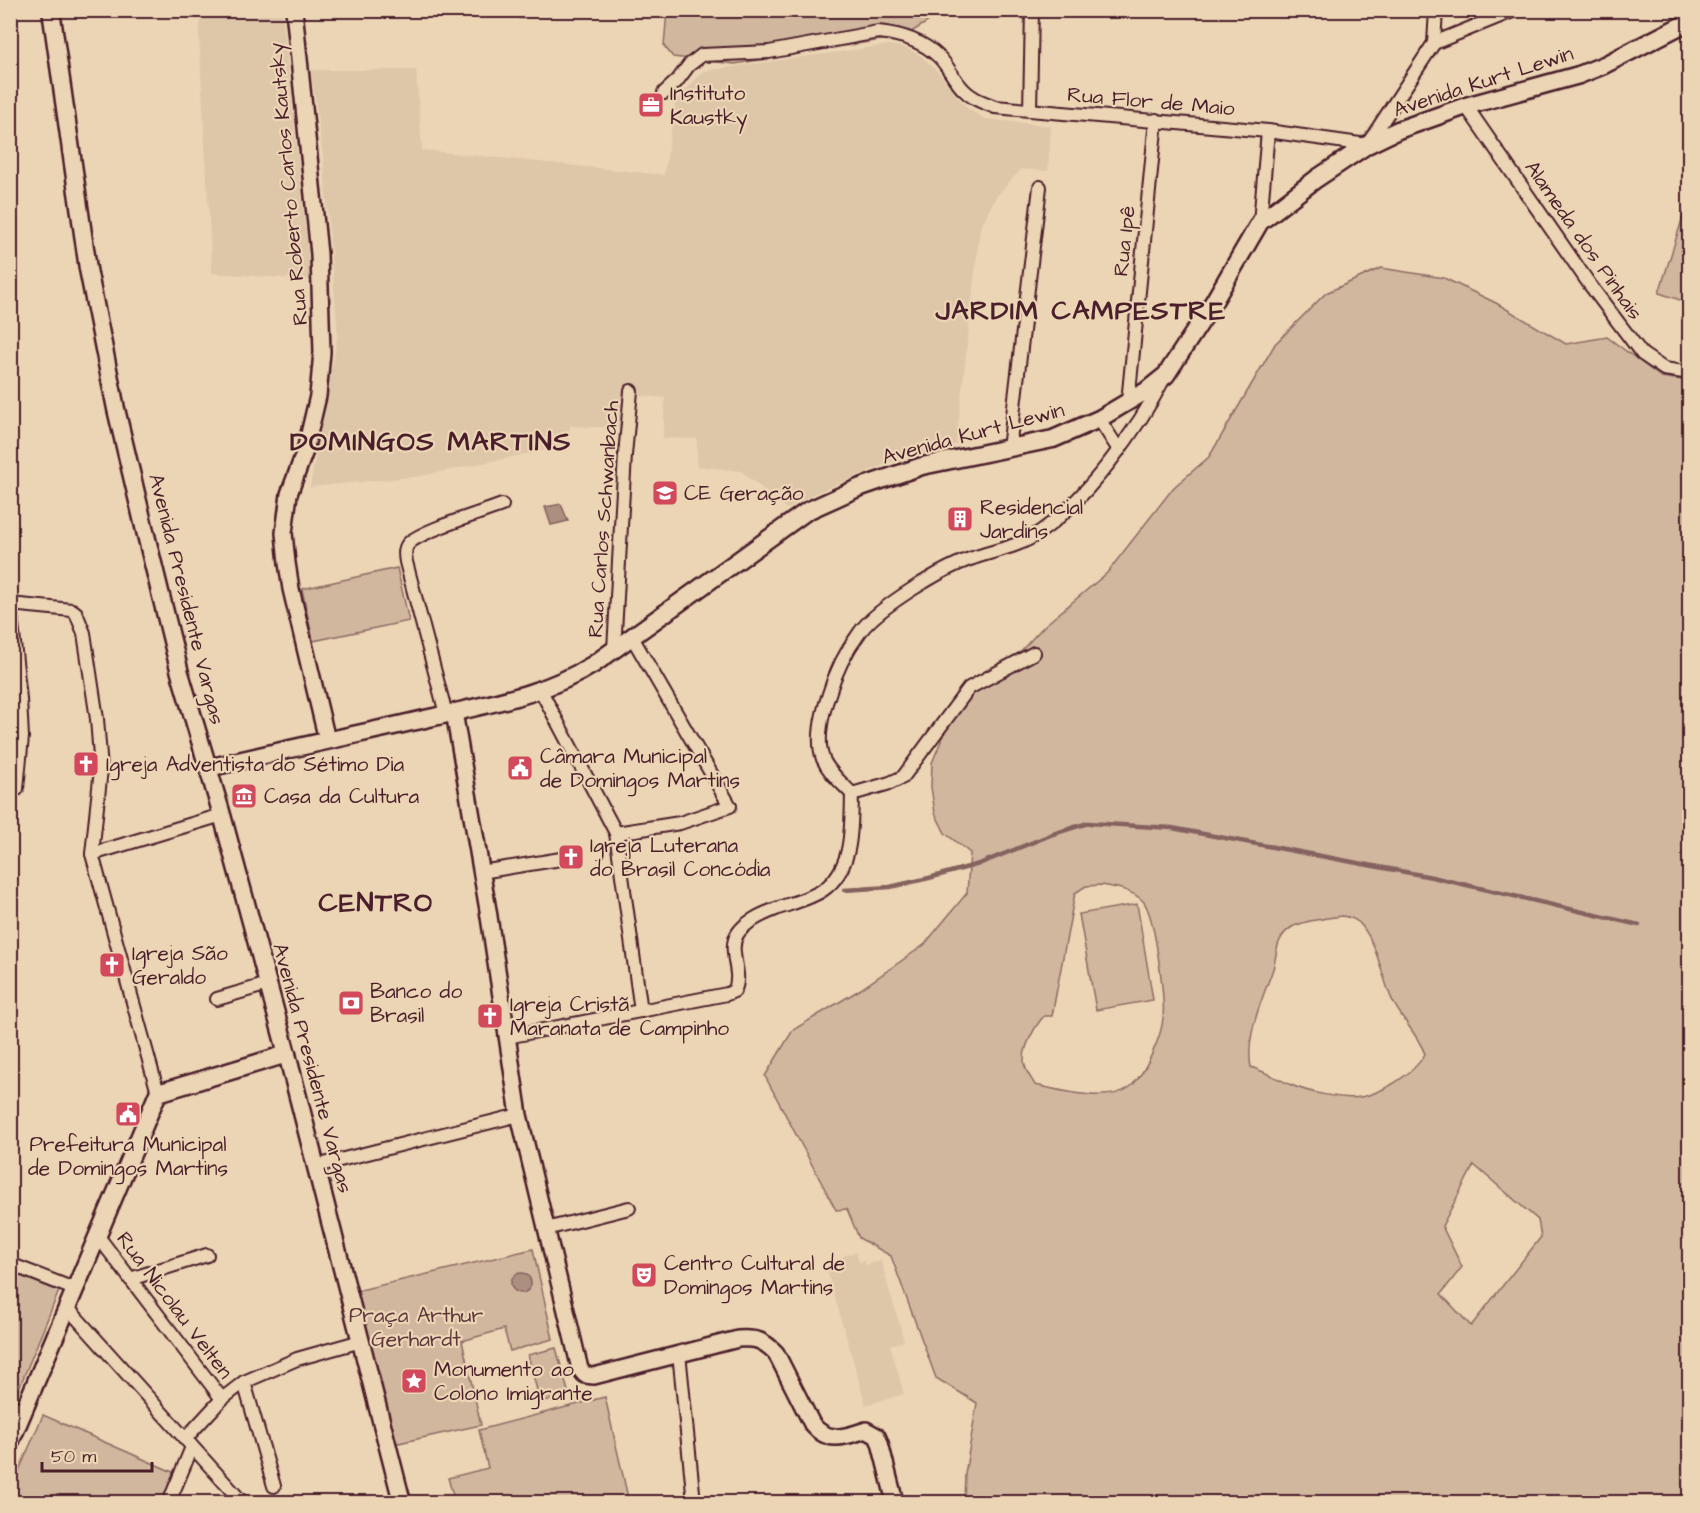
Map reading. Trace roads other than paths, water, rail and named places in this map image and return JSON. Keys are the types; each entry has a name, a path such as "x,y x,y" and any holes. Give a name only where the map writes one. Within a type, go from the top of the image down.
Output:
{"main road":[{"name":"Avenida Presidente Vargas","path":"51,10 88,269 116,409 180,673 287,1054 402,1503"},
{"name":"Avenida Kurt Lewin","path":"208,768 450,713 540,689 583,671 807,511 858,488 922,466 1053,439 1099,418 1128,402 1166,375 1210,308 1260,222 1316,179 1368,145 1398,130 1466,106 1596,68 1689,21"},
{"path":"10,1443 17,1408 67,1307 158,1093 287,1054"}],"street":[{"name":"Rua Roberto Carlos Kautsky","path":"294,10 319,254 322,352 318,396 305,451 289,494 284,533 291,589 327,740"},
{"path":"1030,110 1032,10"},
{"path":"1368,145 1434,43 1436,10"},
{"path":"1434,43 1515,10"},
{"name":"Rua Flor de Maio","path":"664,93 689,65 702,55 769,52 878,33 897,33 938,56 963,89 976,100 995,107 1268,131 1368,145"},
{"name":"Alameda dos Pinhais","path":"1466,106 1590,285 1642,354 1664,369 1689,373"},
{"name":"Rua Ipê","path":"1128,402 1156,120"},
{"path":"1260,222 1268,131"},
{"path":"1009,449 1040,187"},
{"path":"507,1037 734,991 737,979 734,941 742,928 770,911 822,891 841,871 850,841 852,794 832,773 823,758 822,713 841,662 861,630 892,604 945,569 972,558 1020,544 1063,514 1119,450 1153,400 1166,375"},
{"name":"Rua Carlos Schwanbach","path":"614,650 624,466 631,391"},
{"path":"1099,418 1119,450"},
{"path":"502,505 425,533 408,543 405,550 406,562 450,713 482,872 519,1115 580,1369 585,1375 594,1376 738,1339 755,1338 776,1353 818,1432 835,1438 866,1430 872,1432 880,1443 896,1503"},
{"path":"17,789 21,718 10,604 66,608 76,613 84,633 97,719 101,769 92,854 158,1093"},
{"path":"616,832 680,823 730,806 632,637"},
{"path":"852,794 903,777 969,688 1034,652"},
{"path":"540,689 616,832 641,1011"},
{"path":"92,854 222,816"},
{"path":"482,872 567,858"},
{"path":"217,999 268,984"},
{"path":"316,1166 519,1115"},
{"path":"546,1229 629,1208"},
{"name":"Rua Nicolau Velten","path":"97,1235 222,1399"},
{"path":"130,1279 207,1254"},
{"path":"10,1264 74,1289"},
{"path":"67,1307 242,1503"},
{"path":"169,1503 188,1443 222,1399 244,1382 297,1359 361,1341"},
{"path":"679,1353 694,1503"},
{"path":"244,1382 274,1486"}],"waterway":[{"path":"844,890 890,887 929,878 979,864 1053,834 1088,823 1172,828 1432,877 1639,925"}],"place":[{"name":"Instituto Kaustky","path":"651,105"},
{"name":"CE Geração","path":"665,493"},
{"name":"Residencial Jardins","path":"960,519"},
{"name":"Igreja Adventista do Sétimo Dia","path":"86,764"},
{"name":"Câmara Municipal de Domingos Martins","path":"520,768"},
{"name":"Casa da Cultura","path":"244,796"},
{"name":"Igreja Luterana do Brasil Concódia","path":"571,857"},
{"name":"Igreja São Geraldo","path":"112,965"},
{"name":"Banco do Brasil","path":"351,1003"},
{"name":"Igreja Cristã Maranata de Campinho","path":"490,1016"},
{"name":"Prefeitura Municipal de Domingos Martins","path":"128,1114"},
{"name":"Centro Cultural de Domingos Martins","path":"644,1275"},
{"name":"Monumento ao Colono Imigrante","path":"414,1381"}],"district":[{"name":"JARDIM CAMPESTRE","path":"1081,310"},
{"name":"DOMINGOS MARTINS","path":"431,441"},
{"name":"CENTRO","path":"376,902"}],"park label":[{"name":"Praça Arthur Gerhardt","path":"416,1327"}]}
